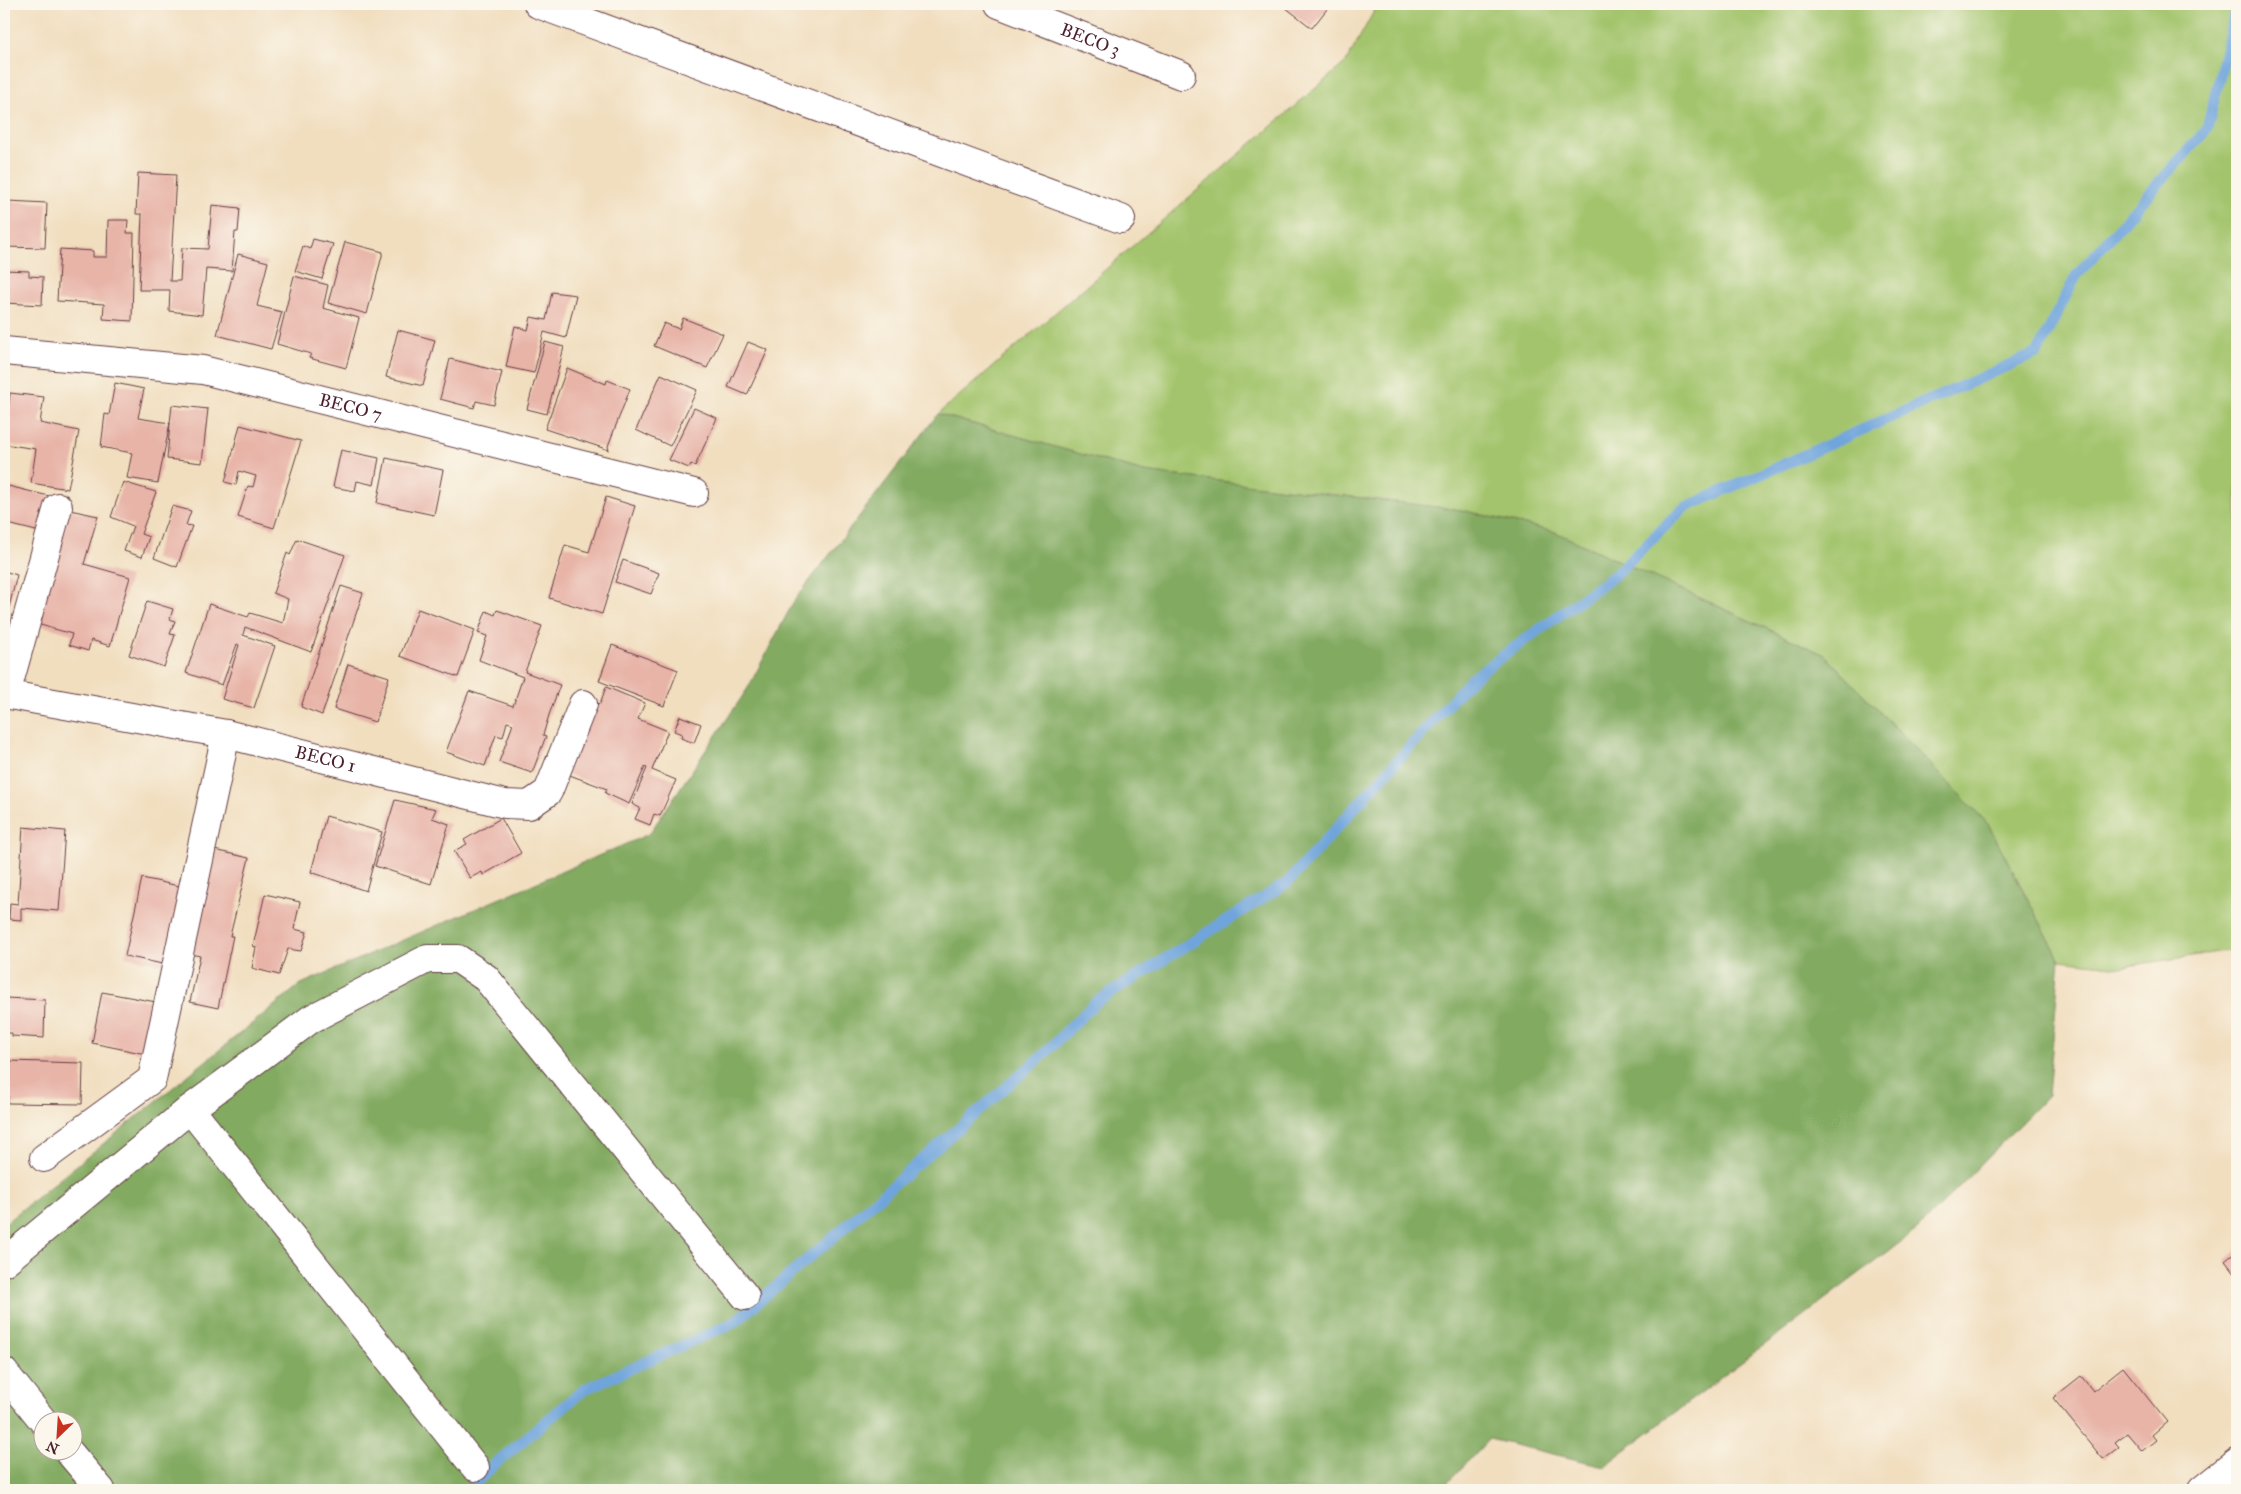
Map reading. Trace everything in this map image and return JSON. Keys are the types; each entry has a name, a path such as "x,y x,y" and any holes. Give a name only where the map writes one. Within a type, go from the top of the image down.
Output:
{"street":[{"path":"538,4 1120,219"},
{"name":"BECO 3","path":"998,4 1181,75"},
{"name":"BECO 7","path":"4,351 203,370 694,493"},
{"path":"5,694 58,507"},
{"name":"BECO 1","path":"5,694 226,734 505,804 528,804 548,792 583,704"},
{"path":"44,1158 152,1078 226,734"},
{"path":"4,1262 190,1109 311,1019 427,958 458,959 486,978 746,1296"},
{"path":"190,1109 475,1467"},
{"path":"4,1372 36,1412"},
{"path":"77,1462 101,1490"},
{"path":"2202,1490 2237,1462"}],"green space":[{"path":"1378,4 2237,4 2237,949 2121,967 2060,960 1988,824 1825,655 1555,532 1461,510 1144,472 938,414 1346,62"},
{"path":"938,414 1144,472 1461,510 1555,532 1825,655 1988,824 2060,960 2048,1095 1918,1229 1604,1466 1489,1439 1441,1490 4,1490 4,1224 301,984 649,834 748,688 794,601"}],"building":[{"path":"1281,4 1331,4 1312,28"},
{"path":"138,173 176,175 170,281 180,281 182,248 208,249 212,205 240,208 238,232 235,232 232,271 206,269 202,315 169,311 170,290 139,290 142,214 136,214"},
{"path":"8,201 47,203 45,248 5,247"},
{"path":"108,220 128,220 127,233 134,233 132,321 103,319 104,304 57,301 60,249 93,251 93,257 107,257"},
{"path":"313,239 333,244 322,279 295,271 303,246 310,249"},
{"path":"345,242 383,252 367,314 328,303"},
{"path":"238,254 268,262 257,306 282,312 271,349 217,335"},
{"path":"4,270 29,271 29,276 43,277 42,305 4,303"},
{"path":"294,276 328,285 323,308 359,318 346,368 309,358 311,354 277,344"},
{"path":"552,292 576,295 566,338 544,332 534,373 506,367 515,326 528,330 531,317 546,320"},
{"path":"683,318 723,334 707,368 654,346 664,323 679,329"},
{"path":"398,330 435,340 423,386 386,377"},
{"path":"545,342 564,347 547,414 527,409"},
{"path":"748,342 768,350 747,395 728,387"},
{"path":"450,359 502,372 494,405 476,401 474,408 440,399"},
{"path":"567,368 606,384 607,380 630,389 608,446 609,450 545,429"},
{"path":"661,374 697,390 670,446 636,430"},
{"path":"115,383 144,389 138,418 170,423 158,483 127,478 132,453 101,447 105,414 109,415"},
{"path":"10,393 44,397 40,423 79,431 68,489 31,483 36,449 4,444"},
{"path":"172,405 208,409 202,463 167,459"},
{"path":"694,408 717,418 695,466 691,464 689,468 669,460"},
{"path":"240,425 301,441 274,528 238,517 248,486 253,487 256,476 239,471 236,485 225,482"},
{"path":"341,450 379,458 374,485 357,481 355,491 333,487"},
{"path":"386,458 443,470 434,515 377,503"},
{"path":"123,482 156,492 141,534 149,537 142,557 124,551 133,526 111,517"},
{"path":"4,485 53,497 40,532 4,523"},
{"path":"606,497 635,506 602,614 549,598 565,545 589,552"},
{"path":"172,506 191,511 186,525 192,526 177,567 154,558"},
{"path":"70,510 98,516 84,564 130,577 110,646 91,640 88,651 69,645 72,634 37,624"},
{"path":"297,539 345,555 311,652 245,627 243,635 275,646 254,708 222,699 239,645 237,644 222,685 186,673 209,604 248,617 250,613 283,623 288,599 273,593 287,553 290,555"},
{"path":"623,560 659,573 651,594 615,582"},
{"path":"4,571 17,575 5,623 4,623"},
{"path":"341,586 363,593 322,715 301,707"},
{"path":"147,601 173,609 170,619 175,621 170,634 175,635 164,667 129,655"},
{"path":"418,609 475,630 458,677 400,656"},
{"path":"497,610 542,626 525,672 560,685 543,735 546,736 532,773 499,762 513,724 507,722 503,737 496,735 485,766 446,752 469,691 513,706 523,677 479,660 487,636 478,633 486,611 495,615"},
{"path":"612,645 678,670 664,706 599,681"},
{"path":"348,664 389,677 375,722 334,709"},
{"path":"606,687 645,703 638,719 668,731 652,770 676,780 660,816 654,814 650,825 635,819 640,808 632,804 647,768 645,767 629,804 605,793 607,789 567,774 596,703 600,704"},
{"path":"680,716 701,724 694,743 681,738 682,734 674,731"},
{"path":"395,800 436,809 432,818 449,824 431,884 375,866"},
{"path":"326,816 382,832 366,891 311,872"},
{"path":"501,818 521,853 483,875 482,872 470,878 454,851 467,844 464,840"},
{"path":"23,827 65,831 59,911 21,908 21,920 9,919 10,903 18,904"},
{"path":"210,849 249,858 230,936 233,936 218,1008 190,1002 200,956 186,953"},
{"path":"142,878 183,887 167,965 125,956"},
{"path":"265,894 300,902 294,929 307,932 301,951 288,949 279,975 252,968 256,947 253,946"},
{"path":"102,992 156,1002 146,1054 92,1043"},
{"path":"6,998 45,1000 44,1038 12,1036 12,1033 4,1033"},
{"path":"8,1061 83,1063 82,1104 8,1103"},
{"path":"2237,1251 2237,1276 2225,1261"},
{"path":"2123,1367 2167,1422 2152,1435 2156,1440 2142,1451 2127,1433 2115,1442 2119,1447 2103,1459 2053,1398 2081,1376 2093,1391"}],"waterway":[{"path":"468,1490 496,1463 585,1389 735,1322 1041,1057 1096,1002 1287,883 1471,679 1616,574 1684,508 2037,353 2076,276 2207,129 2237,4"}]}
